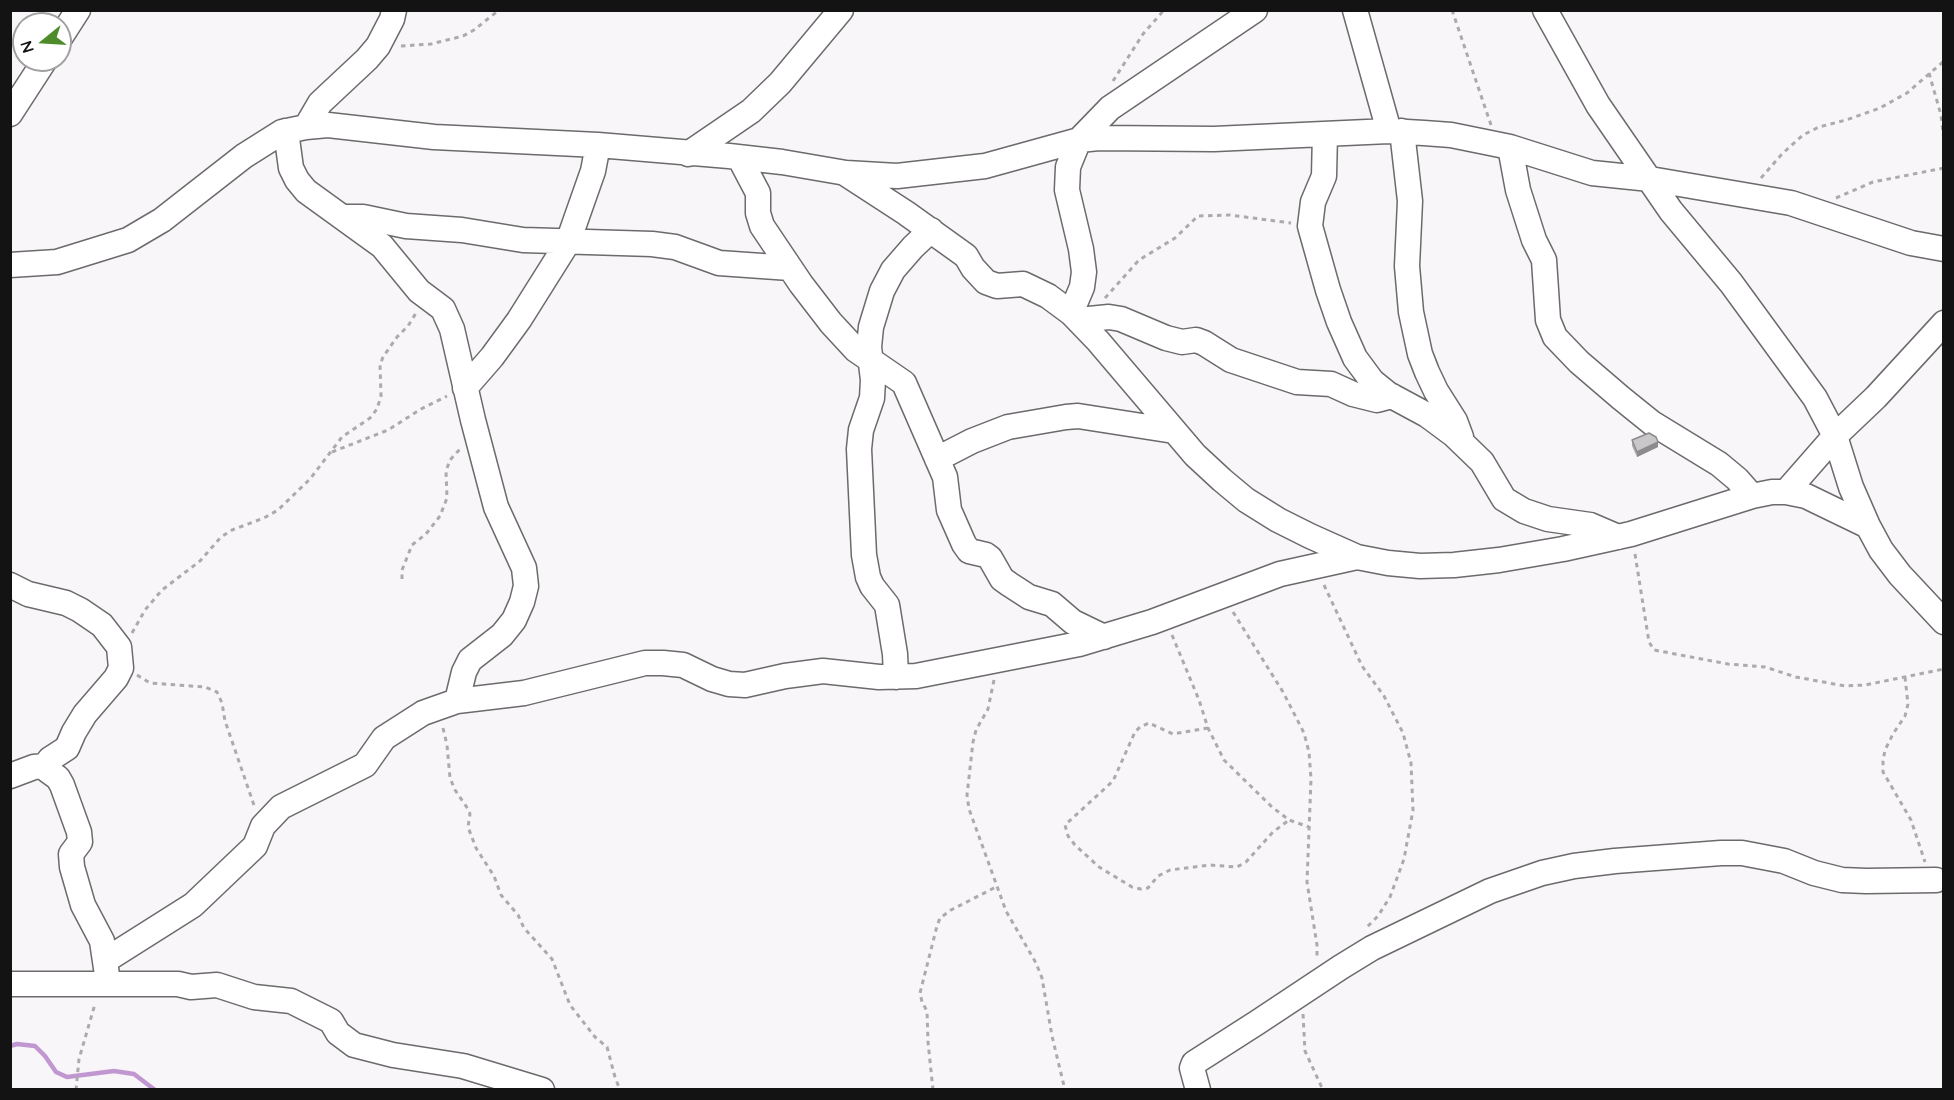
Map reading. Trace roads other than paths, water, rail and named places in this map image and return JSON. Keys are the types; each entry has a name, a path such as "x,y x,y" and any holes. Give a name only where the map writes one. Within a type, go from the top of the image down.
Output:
{"street":[{"path":"10,265 57,262 128,240 162,220 244,156 296,129 378,46 392,19 394,10"},
{"path":"688,154 750,111 803,56 841,10"},
{"path":"1080,317 1084,272 1067,190 1068,167 1079,140 1110,108 1255,10"},
{"path":"1355,10 1396,131 1410,201 1407,266 1411,312 1420,354 1436,391 1455,421 1462,443"},
{"path":"1545,10 1598,105 1671,211 1731,284 1815,398 1835,436 1851,488 1881,550 1899,575 1944,622"},
{"path":"10,114 37,72"},
{"path":"296,129 328,125 434,137 598,145 782,162 846,173 897,176 985,166 1079,140 1123,137 1214,139 1396,131 1451,135 1503,145 1592,173 1650,179 1751,195 1813,210 1911,243 1944,249"},
{"path":"296,129 291,168 297,180 306,191 345,217 382,246 419,291 443,309 448,316 472,420 496,507 524,568 526,586 514,620 502,635 470,660 447,704"},
{"path":"1325,134 1324,176 1313,202 1310,226 1328,290 1356,358 1372,381 1392,396 1427,415 1462,443 1482,462 1503,500 1524,511 1548,519 1590,525 1625,535"},
{"path":"465,388 519,320 568,242 593,171 598,145"},
{"path":"1503,145 1534,240 1544,260 1548,320 1555,337 1579,362 1621,398 1652,423 1719,464 1752,496"},
{"path":"740,158 758,193 758,213 762,226 790,268 831,323 856,350 872,363 884,368 904,382 947,486 949,510 969,551 990,558 1002,579 1029,597 1052,604 1073,622 1104,637"},
{"path":"846,173 966,256 986,282 997,286 1023,284 1080,317 1195,455 1246,500 1310,536 1357,557 1420,566 1454,565 1509,558 1625,535 1772,492 1806,496 1868,526"},
{"path":"345,217 406,226 462,230 523,240 664,245 694,252 720,263 790,268"},
{"path":"896,677 895,654 887,605 868,578 864,555 859,449 861,430 872,398 872,363 869,346 871,327 882,291 893,270 931,230"},
{"path":"1080,317 1121,319 1166,338 1182,342 1196,340 1231,360 1297,382 1331,384 1353,394 1377,400 1392,396"},
{"path":"1786,492 1835,436 1876,397 1944,323"},
{"path":"937,459 972,441 1008,427 1066,417 1078,416 1174,431"},
{"path":"104,975 193,905 255,846 263,826 281,807 365,765 384,738 423,713 447,704 524,693 645,663 683,665 712,679 729,684 745,685 785,676 824,671 896,677 916,676 1052,651 1104,637 1280,574 1357,557"},
{"path":"10,585 28,594 66,603 92,616 119,647 121,662 116,678 79,723 67,748 45,765 10,776"},
{"path":"45,765 47,770 62,784 79,832 80,842 71,854 72,867 83,905 102,940 104,975"},
{"path":"1198,1089 1192,1068 1194,1062 1372,948 1490,891 1542,873 1574,866 1698,853 1742,853 1784,861 1814,873 1842,880 1936,880"},
{"path":"10,984 104,975 191,987 217,985 254,997 291,1001 331,1021 338,1033 354,1045 393,1055 463,1066 542,1089"}],"waterway":[{"path":"10,1046 17,1044 35,1046 56,1072 67,1077 114,1071 134,1074 155,1090"}]}
